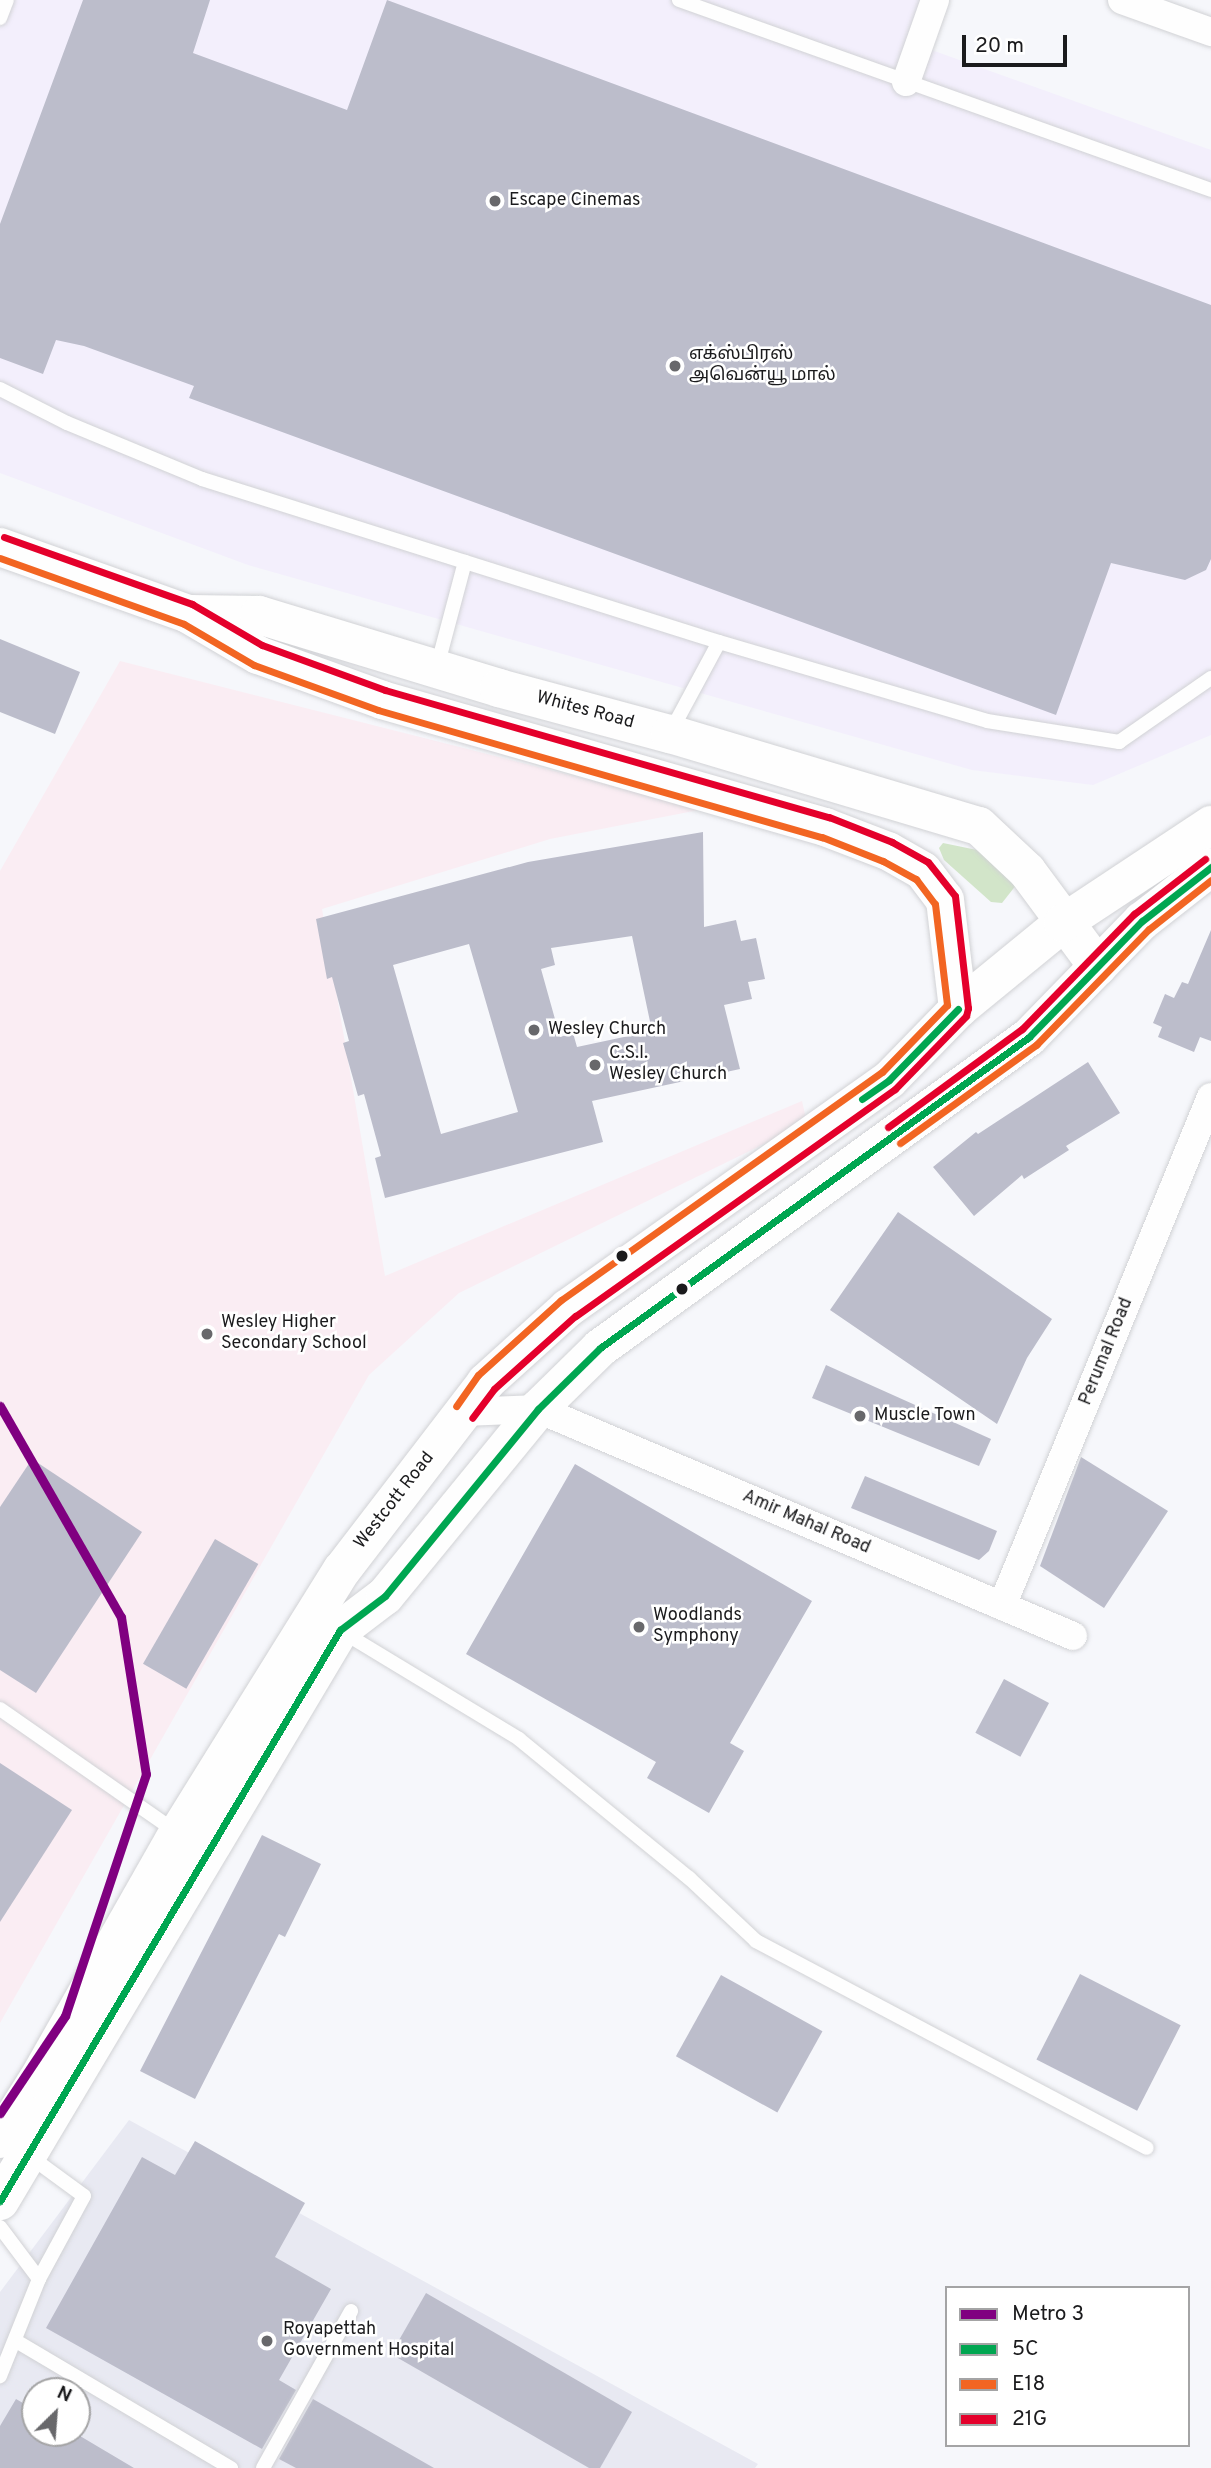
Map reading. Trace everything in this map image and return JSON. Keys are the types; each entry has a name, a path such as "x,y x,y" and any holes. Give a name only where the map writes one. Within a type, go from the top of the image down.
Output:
{"main road":[{"name":"Whites Road","path":"0,547 188,614 258,655 382,699 825,827 888,851 923,871 945,900 958,1009"},
{"name":"Whites Road","path":"188,614 259,615 499,688 670,734 979,826 1027,870 1063,923"},
{"name":"Westcott Road","path":"0,2201 11,2125 178,1833 342,1570 486,1382 568,1308 889,1080 958,1009 1063,923 1211,825"},
{"name":"Westcott Road","path":"11,2125 340,1630 385,1596 538,1409 600,1349 1029,1037 1142,921 1211,867"},
{"path":"1063,923 1098,967"}],"street":[{"path":"906,82 936,0"},
{"path":"1122,0 1211,32"},
{"name":"Perumal Road","path":"1002,1606 1210,1104"},
{"path":"464,1412 538,1409"},
{"name":"Amir Mahal Road","path":"538,1409 1073,1636"}],"lane":[{"path":"0,18 7,0"},
{"path":"678,0 1211,190"},
{"path":"0,389 67,423 202,479 719,642 987,721 1118,742 1211,678"},
{"path":"437,667 465,562"},
{"path":"670,734 719,642"},
{"path":"340,1630 519,1739 689,1878 756,1941 1147,2148"},
{"path":"0,1709 178,1833"},
{"path":"0,2376 39,2279 84,2196 11,2125"},
{"path":"0,2227 39,2279"},
{"path":"263,2468 351,2311"},
{"path":"16,2341 232,2468"}],"shaded area":[{"path":"0,0 941,0 926,48 1211,150 1211,735 1093,785 972,770 248,565 0,473"},
{"name":"Wesley Higher Secondary School","path":"120,661 704,809 550,839 322,909 385,1276 802,1101 807,1123 459,1293 369,1375 0,2023 0,871"},
{"name":"Royapettah Government Hospital","path":"129,2120 758,2464 755,2468 0,2468 0,2292"}],"green space":[{"path":"943,843 1011,857 1017,884 1002,903 991,902 944,860 939,848"}],"building":[{"name":"எக்ஸ்பிரஸ் அவென்யூ மால்","path":"83,0 210,0 193,53 347,110 387,0 1211,305 1211,559 1206,570 1185,580 1111,563 1056,715 189,398 194,386 84,346 56,340 43,374 0,358 0,224"},
{"path":"0,639 80,672 55,734 0,712"},
{"path":"703,832 704,927 736,920 741,941 756,938 765,979 748,982 752,999 724,1005 740,1069 592,1101 603,1142 385,1198 375,1158 381,1156 364,1094 358,1096 343,1043 349,1041 332,977 327,979 316,919 528,862","holes":["632,936 652,1031 577,1047 573,1033 560,1037 541,969 555,965 551,948","469,944 518,1112 441,1134 393,965"]},
{"path":"1211,930 1211,1041 1200,1037 1194,1052 1158,1037 1162,1027 1153,1023 1165,994 1174,998 1182,982 1188,984"},
{"path":"1088,1062 1120,1113 1066,1146 1069,1150 1024,1179 1022,1175 974,1216 933,1167 976,1132 978,1134"},
{"path":"898,1212 1052,1319 1027,1358 997,1424 830,1310"},
{"path":"826,1365 991,1439 979,1466 812,1398"},
{"path":"1081,1457 1168,1511 1104,1608 1040,1566"},
{"path":"32,1459 142,1532 36,1693 0,1670 0,1507"},
{"name":"Woodlands Symphony","path":"575,1464 812,1601 730,1743 744,1751 709,1813 647,1778 656,1762 466,1654"},
{"path":"865,1476 997,1531 989,1551 979,1560 851,1508"},
{"path":"215,1539 258,1564 186,1689 143,1664"},
{"path":"1004,1679 1049,1703 1020,1757 975,1733"},
{"path":"0,1763 72,1810 0,1922"},
{"path":"262,1835 321,1864 285,1937 279,1934 195,2099 140,2071"},
{"path":"1080,1974 1181,2025 1137,2111 1036,2060"},
{"path":"721,1975 822,2031 777,2113 676,2056"},
{"path":"195,2141 305,2203 275,2257 331,2289 279,2380 296,2390 262,2449 46,2328 142,2157 175,2175"},
{"path":"426,2293 632,2412 600,2468 589,2468 391,2354"},
{"path":"16,2399 21,2402 21,2447 91,2447 91,2442 134,2468 0,2468 0,2426"},
{"path":"313,2399 434,2468 296,2468 279,2459"}],"metro line":[{"name":"3","path":"0,1406 121,1617 146,1774 65,2016 0,2113"}],"transit line":[{"name":"21G","path":"4,537 192,604 262,645 385,690 829,817 892,842 928,862 955,896 968,1008 966,1016 895,1089 575,1316 494,1389 472,1418"},
{"name":"E18","path":"0,558 184,624 254,665 378,710 822,837 883,861 916,879 935,904 947,1005 882,1072 561,1300 478,1375 456,1406"},
{"name":"21G","path":"888,1127 1022,1029 1134,914 1205,859"},
{"name":"5C","path":"0,2201 340,1630 385,1596 538,1409 600,1348 1029,1037 1142,921 1211,867"},
{"name":"E18","path":"900,1143 1036,1045 1149,929 1211,880"},
{"name":"5C","path":"862,1099 889,1080 958,1009"}],"place":[{"name":"Escape Cinemas","path":"495,201"},
{"name":"எக்ஸ்பிரஸ் அவென்யூ மால்","path":"675,366"},
{"name":"Wesley Church","path":"534,1030"},
{"name":"C.S.I. Wesley Church","path":"595,1065"},
{"name":"Wesley Higher Secondary School","path":"207,1334"},
{"name":"Muscle Town","path":"860,1416"},
{"name":"Woodlands Symphony","path":"639,1627"},
{"name":"Royapettah Government Hospital","path":"267,2341"}]}
